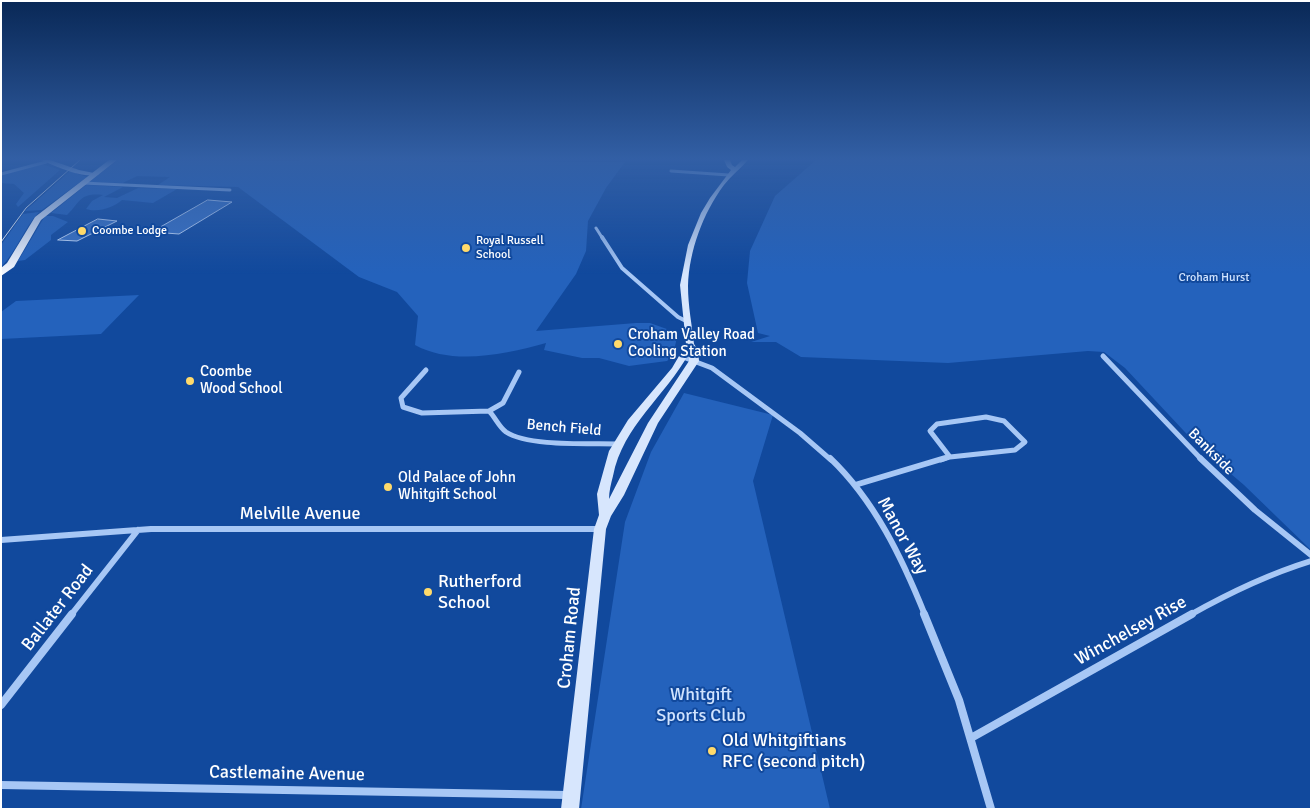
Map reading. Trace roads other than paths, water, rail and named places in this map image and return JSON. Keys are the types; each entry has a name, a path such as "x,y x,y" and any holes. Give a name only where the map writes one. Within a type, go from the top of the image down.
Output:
{"main road":[{"path":"1,273 11,265 38,219 64,198"}],"street":[{"path":"603,522 653,423 690,370 688,358 694,350 690,344 684,279 690,251 706,209 714,198"},
{"path":"596,228 622,268 678,317 688,322"},
{"name":"Bankside","path":"1103,356 1210,470 1266,520 1311,555"},
{"name":"Croham Road","path":"572,802 603,522 603,494 608,471 618,444 632,422 676,369 688,358"},
{"name":"Manor Way","path":"688,358 711,366 733,385 794,426 855,485 885,530 902,561 958,698 972,738 991,809"},
{"path":"426,370 401,398 403,407 409,411 432,413 489,411 503,403 519,372"},
{"name":"Bench Field","path":"489,411 494,415 505,432 526,439 618,444"},
{"path":"855,485 950,457 1016,450 1025,442 1004,421 986,417 937,424 930,431 950,457"},
{"name":"Melville Avenue","path":"1,540 138,530 603,522"},
{"name":"Ballater Road","path":"1,705 138,530"},
{"name":"Winchelsey Rise","path":"972,738 1217,600 1281,570 1311,561"},
{"name":"Castlemaine Avenue","path":"1,785 572,802"}],"tram line":[{"path":"1,242 26,208 37,198"}],"place":[{"name":"Coombe Lodge","path":"82,231"},
{"name":"Royal Russell School","path":"466,248"},
{"name":"Croham Valley Road Cooling Station","path":"618,344"},
{"name":"Coombe Wood School","path":"190,381"},
{"name":"Old Palace of John Whitgift School","path":"388,487"},
{"name":"Rutherford School","path":"428,592"},
{"name":"Old Whitgiftians RFC (second pitch)","path":"712,751"}],"park label":[{"name":"Croham Hurst","path":"1214,278"},
{"name":"Whitgift Sports Club","path":"701,705"}]}
